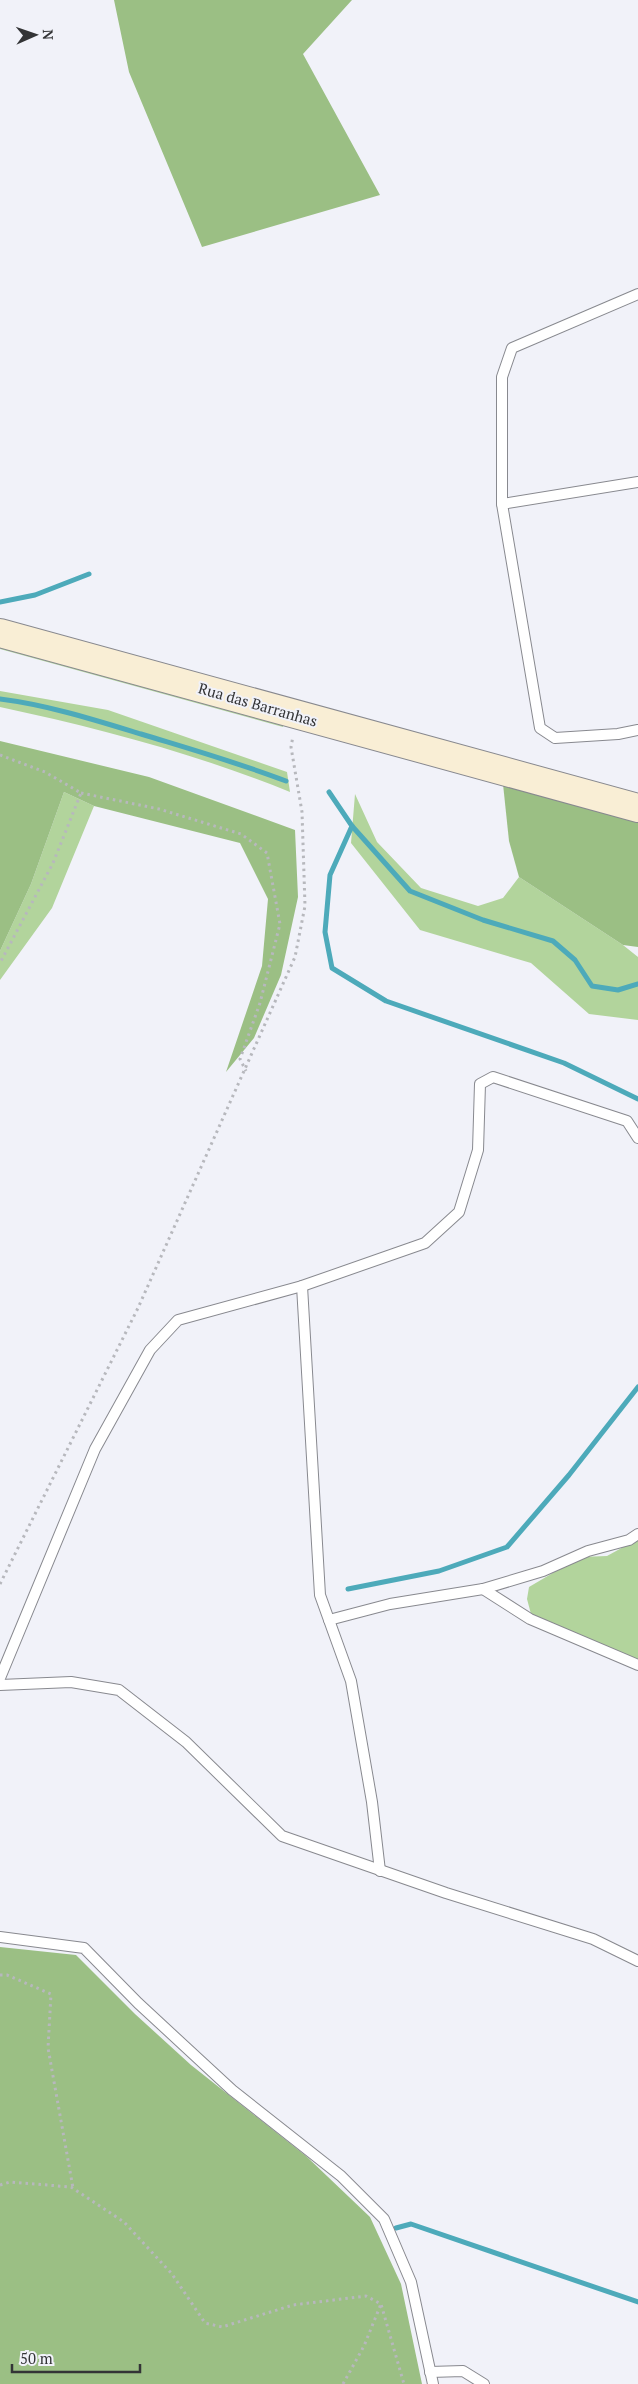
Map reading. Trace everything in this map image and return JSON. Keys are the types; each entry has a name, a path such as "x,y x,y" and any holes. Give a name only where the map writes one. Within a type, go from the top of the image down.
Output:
{"main road":[{"name":"Rua das Barranhas","path":"0,632 638,808"}],"lane":[{"path":"638,294 512,348 502,377 502,504 540,728 555,738 618,734 638,730"},
{"path":"502,504 638,482"},
{"path":"0,1678 95,1449 150,1350 178,1320 302,1286 425,1243 459,1212 478,1150 480,1084 493,1077 627,1121 638,1138"},
{"path":"302,1286 320,1595 351,1681 372,1802 380,1871"},
{"path":"329,1620 390,1604 483,1589 543,1570 588,1551 629,1540 638,1534"},
{"path":"483,1589 530,1619 638,1665"},
{"path":"0,1685 71,1682 119,1690 186,1742 282,1836 380,1871 592,1939 638,1961"},
{"path":"0,1937 84,1948 138,2003 225,2083 341,2176 384,2219 411,2282 433,2384"},
{"path":"430,2372 463,2371 484,2384"}],"path":[{"path":"0,1584 138,1308 246,1071 295,957 305,906 302,812 291,747 297,715"},
{"path":"0,755 45,772 80,793 159,809 241,834 267,853 280,924 260,1003 240,1059 246,1071"},
{"path":"0,963 53,863 80,793"},
{"path":"0,1975 6,1975 51,1994 48,2048 73,2188"},
{"path":"0,2185 10,2182 73,2188 124,2222 172,2274 205,2322 222,2327 293,2305 366,2296 381,2304 404,2384"},
{"path":"343,2384 364,2346 381,2304"}],"green space":[{"path":"114,0 352,0 303,54 380,195 202,247 129,72"},
{"path":"0,642 284,720 283,727 0,649"},
{"path":"0,691 108,710 287,772 290,792 255,778 147,743 0,707"},
{"path":"0,741 149,777 295,830 298,897 281,975 254,1038 226,1072 262,966 268,899 240,843 94,806 64,792 31,884 0,951"},
{"path":"503,784 638,821 638,947 623,945 519,877 509,841"},
{"path":"64,792 94,806 52,908 0,980 0,951 31,884"},
{"path":"355,794 377,842 421,888 478,906 503,898 519,877 623,945 638,957 638,1020 589,1014 531,963 420,930 351,843"},
{"path":"638,1539 638,1660 531,1614 527,1599 529,1587 580,1557 607,1556"},
{"path":"0,1947 76,1955 135,2014 191,2065 306,2156 370,2217 401,2284 422,2384 0,2384"}],"waterway":[{"path":"0,602 35,595 89,574"},
{"path":"0,699 36,705 89,718 214,756 286,781"},
{"path":"329,792 352,826 410,891 483,920 553,941 575,960 592,986 618,990 638,984"},
{"path":"352,826 330,875 325,932 332,968 386,1001 564,1063 638,1099"},
{"path":"348,1589 439,1571 507,1547 569,1475 638,1387"},
{"path":"396,2228 411,2224 638,2302"}]}
